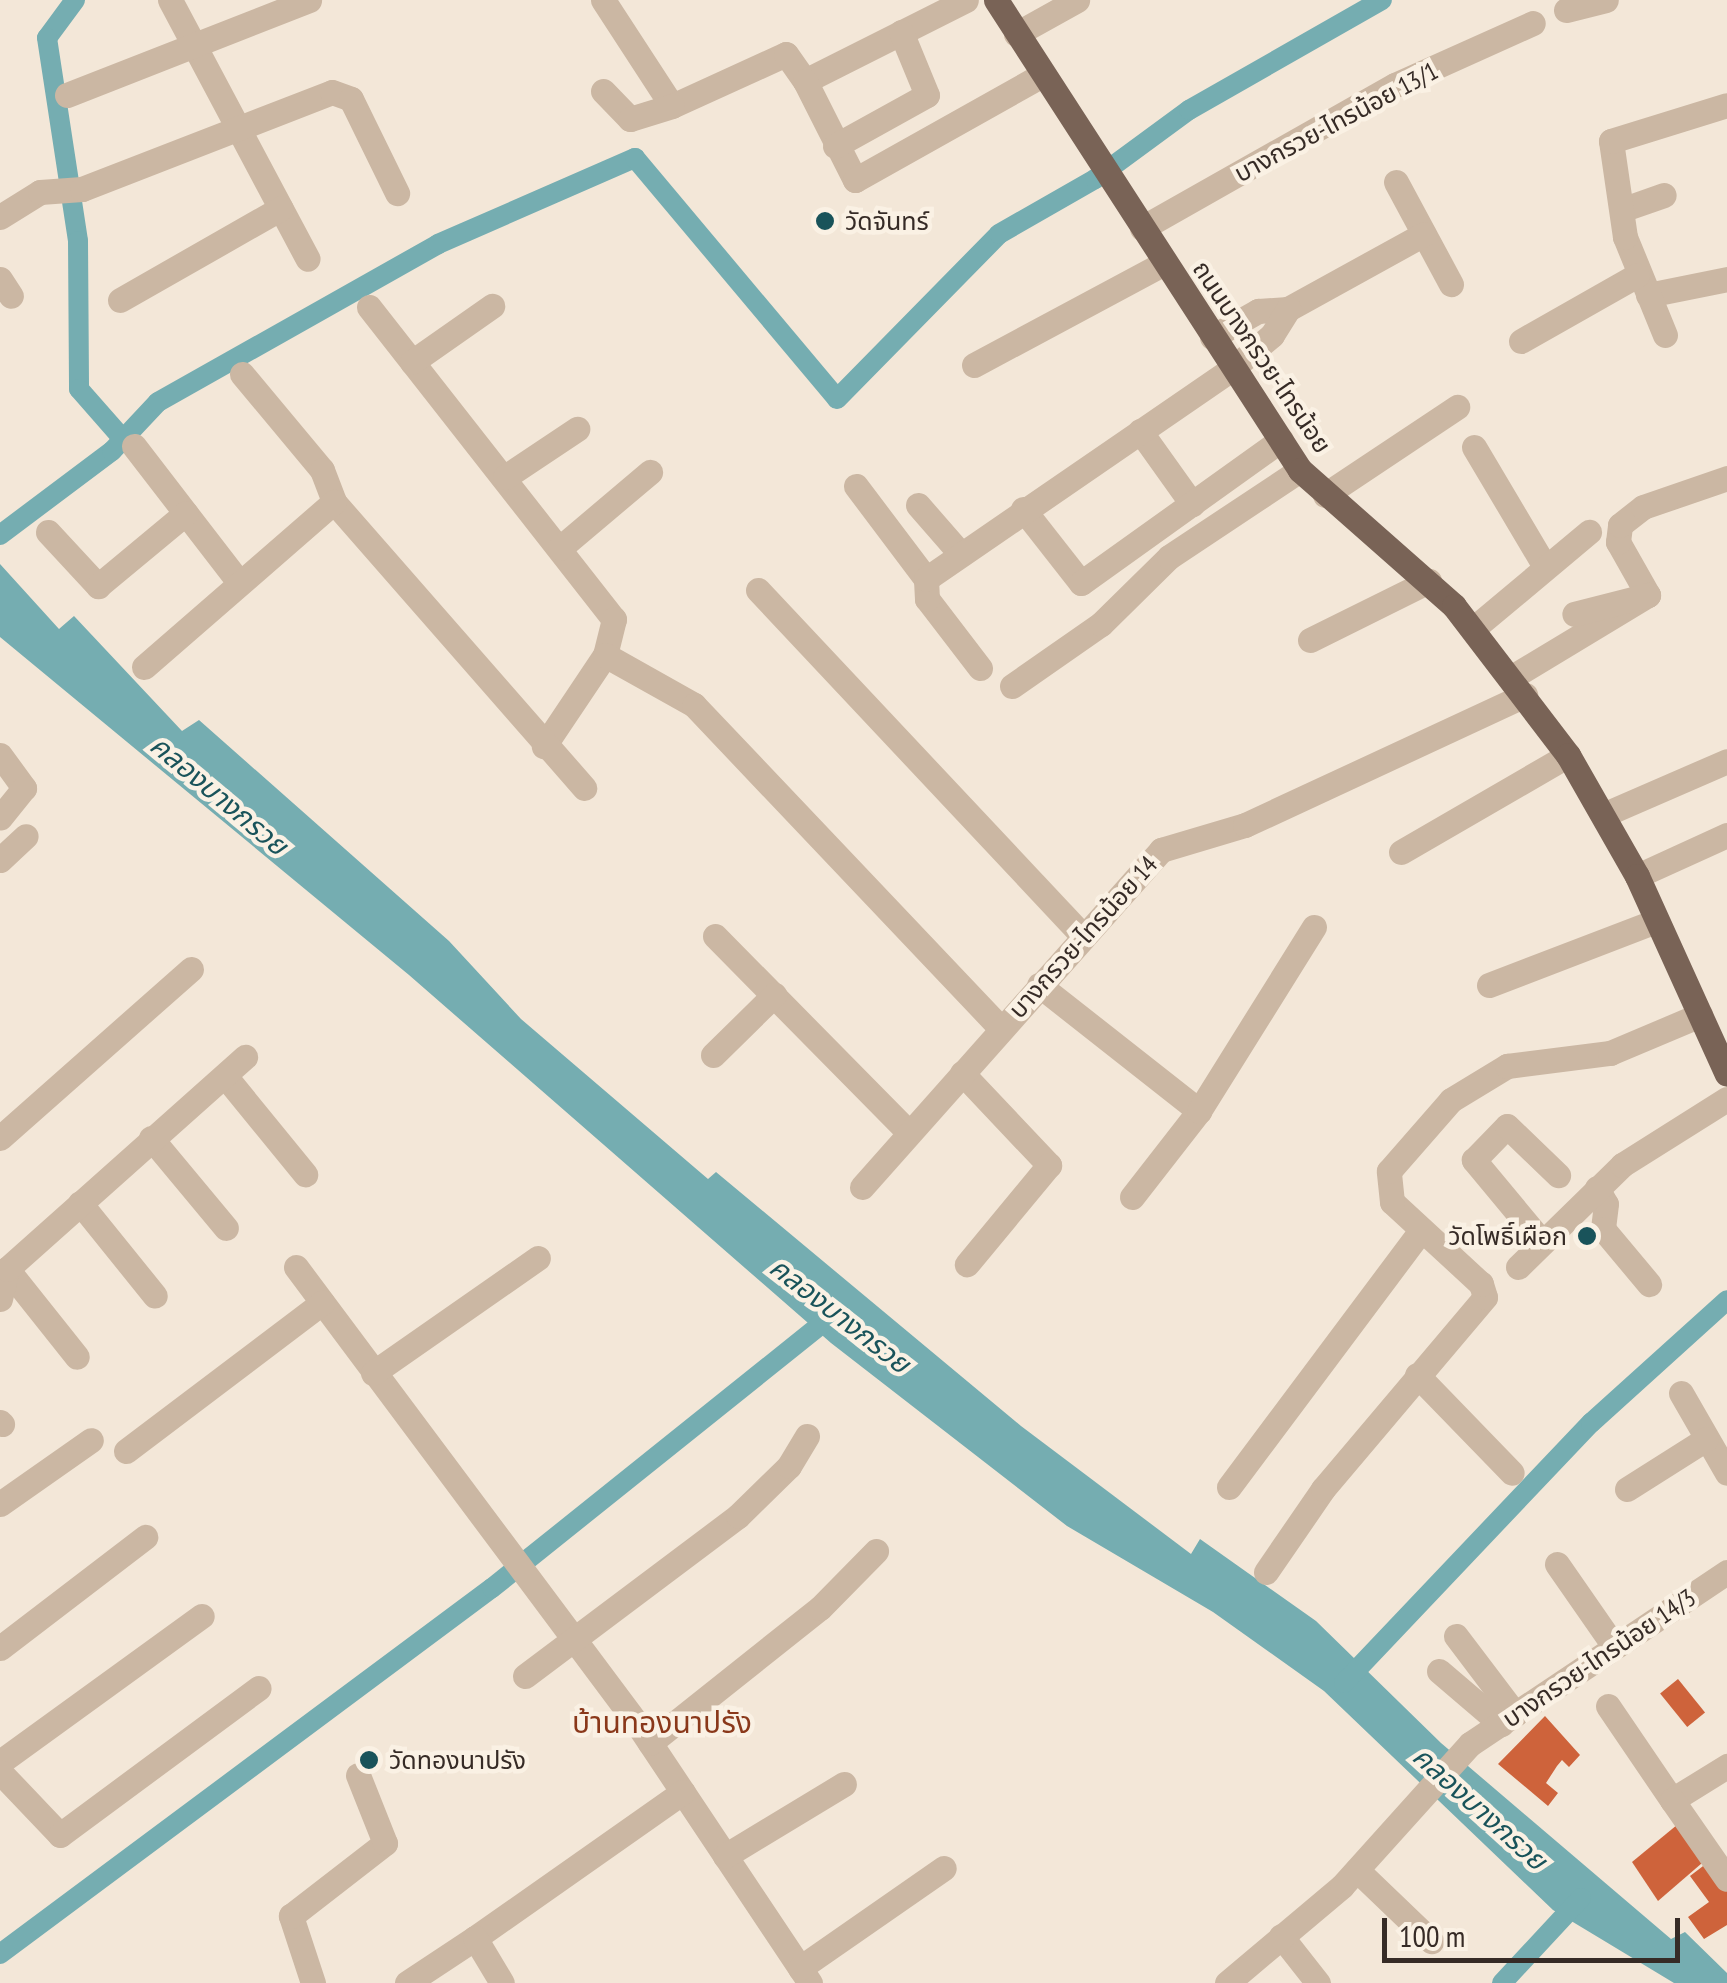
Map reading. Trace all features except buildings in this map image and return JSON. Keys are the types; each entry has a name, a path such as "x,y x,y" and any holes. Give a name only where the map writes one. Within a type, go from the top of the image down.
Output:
{"main road":[{"name":"ถนนบางกรวย-ไทรน้อย","path":"996,0 1108,181 1300,470 1325,496 1429,582 1474,628 1568,755 1637,876 1727,1074"}],"street":[{"path":"170,0 308,258"},
{"path":"66,95 309,0"},
{"path":"604,0 672,106"},
{"path":"806,81 966,0"},
{"path":"1016,34 1077,0"},
{"path":"1566,10 1606,0"},
{"name":"บางกรวย-ไทรน้อย 13/1","path":"1142,228 1396,85 1534,24"},
{"path":"835,146 927,95 901,32"},
{"path":"603,92 630,119 672,106 786,54 806,81 850,178 859,180 1042,75"},
{"path":"0,217 62,191 342,94 397,193"},
{"path":"1665,335 1643,285 1611,141 1727,105"},
{"path":"1396,182 1451,284"},
{"path":"1624,209 1664,195"},
{"path":"120,300 280,208"},
{"path":"1212,337 1258,311 1288,308 1424,234"},
{"path":"974,365 1164,263"},
{"path":"1521,342 1643,285 1727,279"},
{"path":"412,362 492,306"},
{"path":"369,307 608,606 614,629 605,654 544,746"},
{"path":"926,579 959,552 1233,368 1272,336 1288,308"},
{"path":"242,374 322,470 334,502 584,788"},
{"path":"1325,496 1457,407"},
{"path":"505,477 577,429"},
{"path":"1140,430 1192,504"},
{"path":"1024,509 1081,583 1280,440"},
{"path":"134,446 238,581"},
{"path":"1474,447 1543,562"},
{"path":"1012,686 1100,624 1168,558 1300,470"},
{"path":"560,548 650,472"},
{"path":"1574,614 1648,595 1618,542 1620,525 1643,508 1727,478"},
{"path":"856,486 926,579 927,599 980,668"},
{"path":"144,667 238,581 334,502"},
{"path":"918,505 959,552"},
{"path":"48,532 98,586 186,513"},
{"path":"1474,628 1543,562 1589,532"},
{"path":"1310,640 1429,582"},
{"path":"758,590 1081,934"},
{"name":"บางกรวย-ไทรน้อย 14","path":"862,1186 1081,934 1161,850 1245,825 1519,686 1648,595"},
{"path":"605,654 694,705 1000,1028"},
{"path":"0,755 24,788 0,818"},
{"path":"1401,852 1568,755"},
{"path":"1602,815 1727,761"},
{"path":"1637,876 1727,835"},
{"path":"0,860 26,836"},
{"path":"1489,985 1656,921"},
{"path":"1132,1196 1198,1111 1314,927"},
{"path":"715,936 908,1132"},
{"path":"0,1138 191,969"},
{"path":"1039,986 1198,1111"},
{"path":"714,1055 774,994"},
{"path":"1266,1572 1485,1292 1392,1202 1386,1178 1466,1088 1522,1060 1583,1060 1700,1015"},
{"path":"0,1299 7,1269 245,1057"},
{"path":"962,1074 1049,1164 967,1264"},
{"path":"225,1076 306,1174"},
{"path":"1518,1267 1597,1188 1727,1098"},
{"path":"1542,1242 1474,1160 1506,1126 1558,1174"},
{"path":"152,1138 226,1228"},
{"path":"1597,1188 1606,1204 1603,1230 1648,1284"},
{"path":"80,1203 156,1296"},
{"path":"1230,1487 1421,1230"},
{"path":"373,1373 538,1258"},
{"path":"296,1267 650,1743 805,1976 944,1868"},
{"path":"7,1269 77,1357"},
{"path":"126,1451 322,1303"},
{"path":"1417,1375 1512,1473"},
{"path":"1680,1394 1727,1473"},
{"path":"525,1676 738,1516 789,1466 806,1436"},
{"path":"1627,1488 1706,1439"},
{"path":"0,1504 91,1440"},
{"path":"0,1648 145,1536"},
{"path":"650,1743 820,1608 876,1552"},
{"path":"1557,1564 1614,1646"},
{"name":"บางกรวย-ไทรน้อย 14/3","path":"1227,1983 1357,1870 1470,1744 1727,1572"},
{"path":"0,1762 202,1616"},
{"path":"1456,1636 1508,1719"},
{"path":"1439,1670 1508,1719"},
{"path":"0,1772 60,1835 259,1688"},
{"path":"1608,1706 1727,1879"},
{"path":"1672,1800 1727,1766"},
{"path":"312,1983 291,1916 385,1843 358,1774"},
{"path":"725,1856 844,1784"},
{"path":"407,1983 683,1792"},
{"path":"1357,1870 1431,1941"},
{"path":"1281,1936 1318,1983"},
{"path":"470,1942 502,1983"}],"water":[{"name":"คลองบางกรวย","path":"0,564 59,629 74,616 182,731 199,720 449,941 521,1019 708,1179 716,1172 1021,1426 1191,1554 1200,1539 1316,1621 1441,1743 1671,1939 1685,1932 1727,1973 1727,1983 1674,1983 1553,1910 1324,1691 1213,1612 1067,1526 831,1343 409,975 0,637"}],"waterway":[{"path":"75,0 47,38 78,241 79,389 123,439"},
{"path":"0,535 112,451 158,402 438,244 635,158 837,399 999,234 1095,179 1189,110 1382,0"},
{"path":"1344,1683 1591,1423 1727,1300"},
{"name":"คลองบางกรวย","path":"0,1954 492,1588 835,1313"},
{"path":"1502,1983 1581,1898"}],"place":[{"name":"วัดจันทร์","path":"825,221"},
{"name":"วัดโพธิ์เผือก","path":"1587,1236"},
{"name":"วัดทองนาปรัง","path":"369,1760"}],"district":[{"name":"บ้านทองนาปรัง","path":"662,1722"}]}
